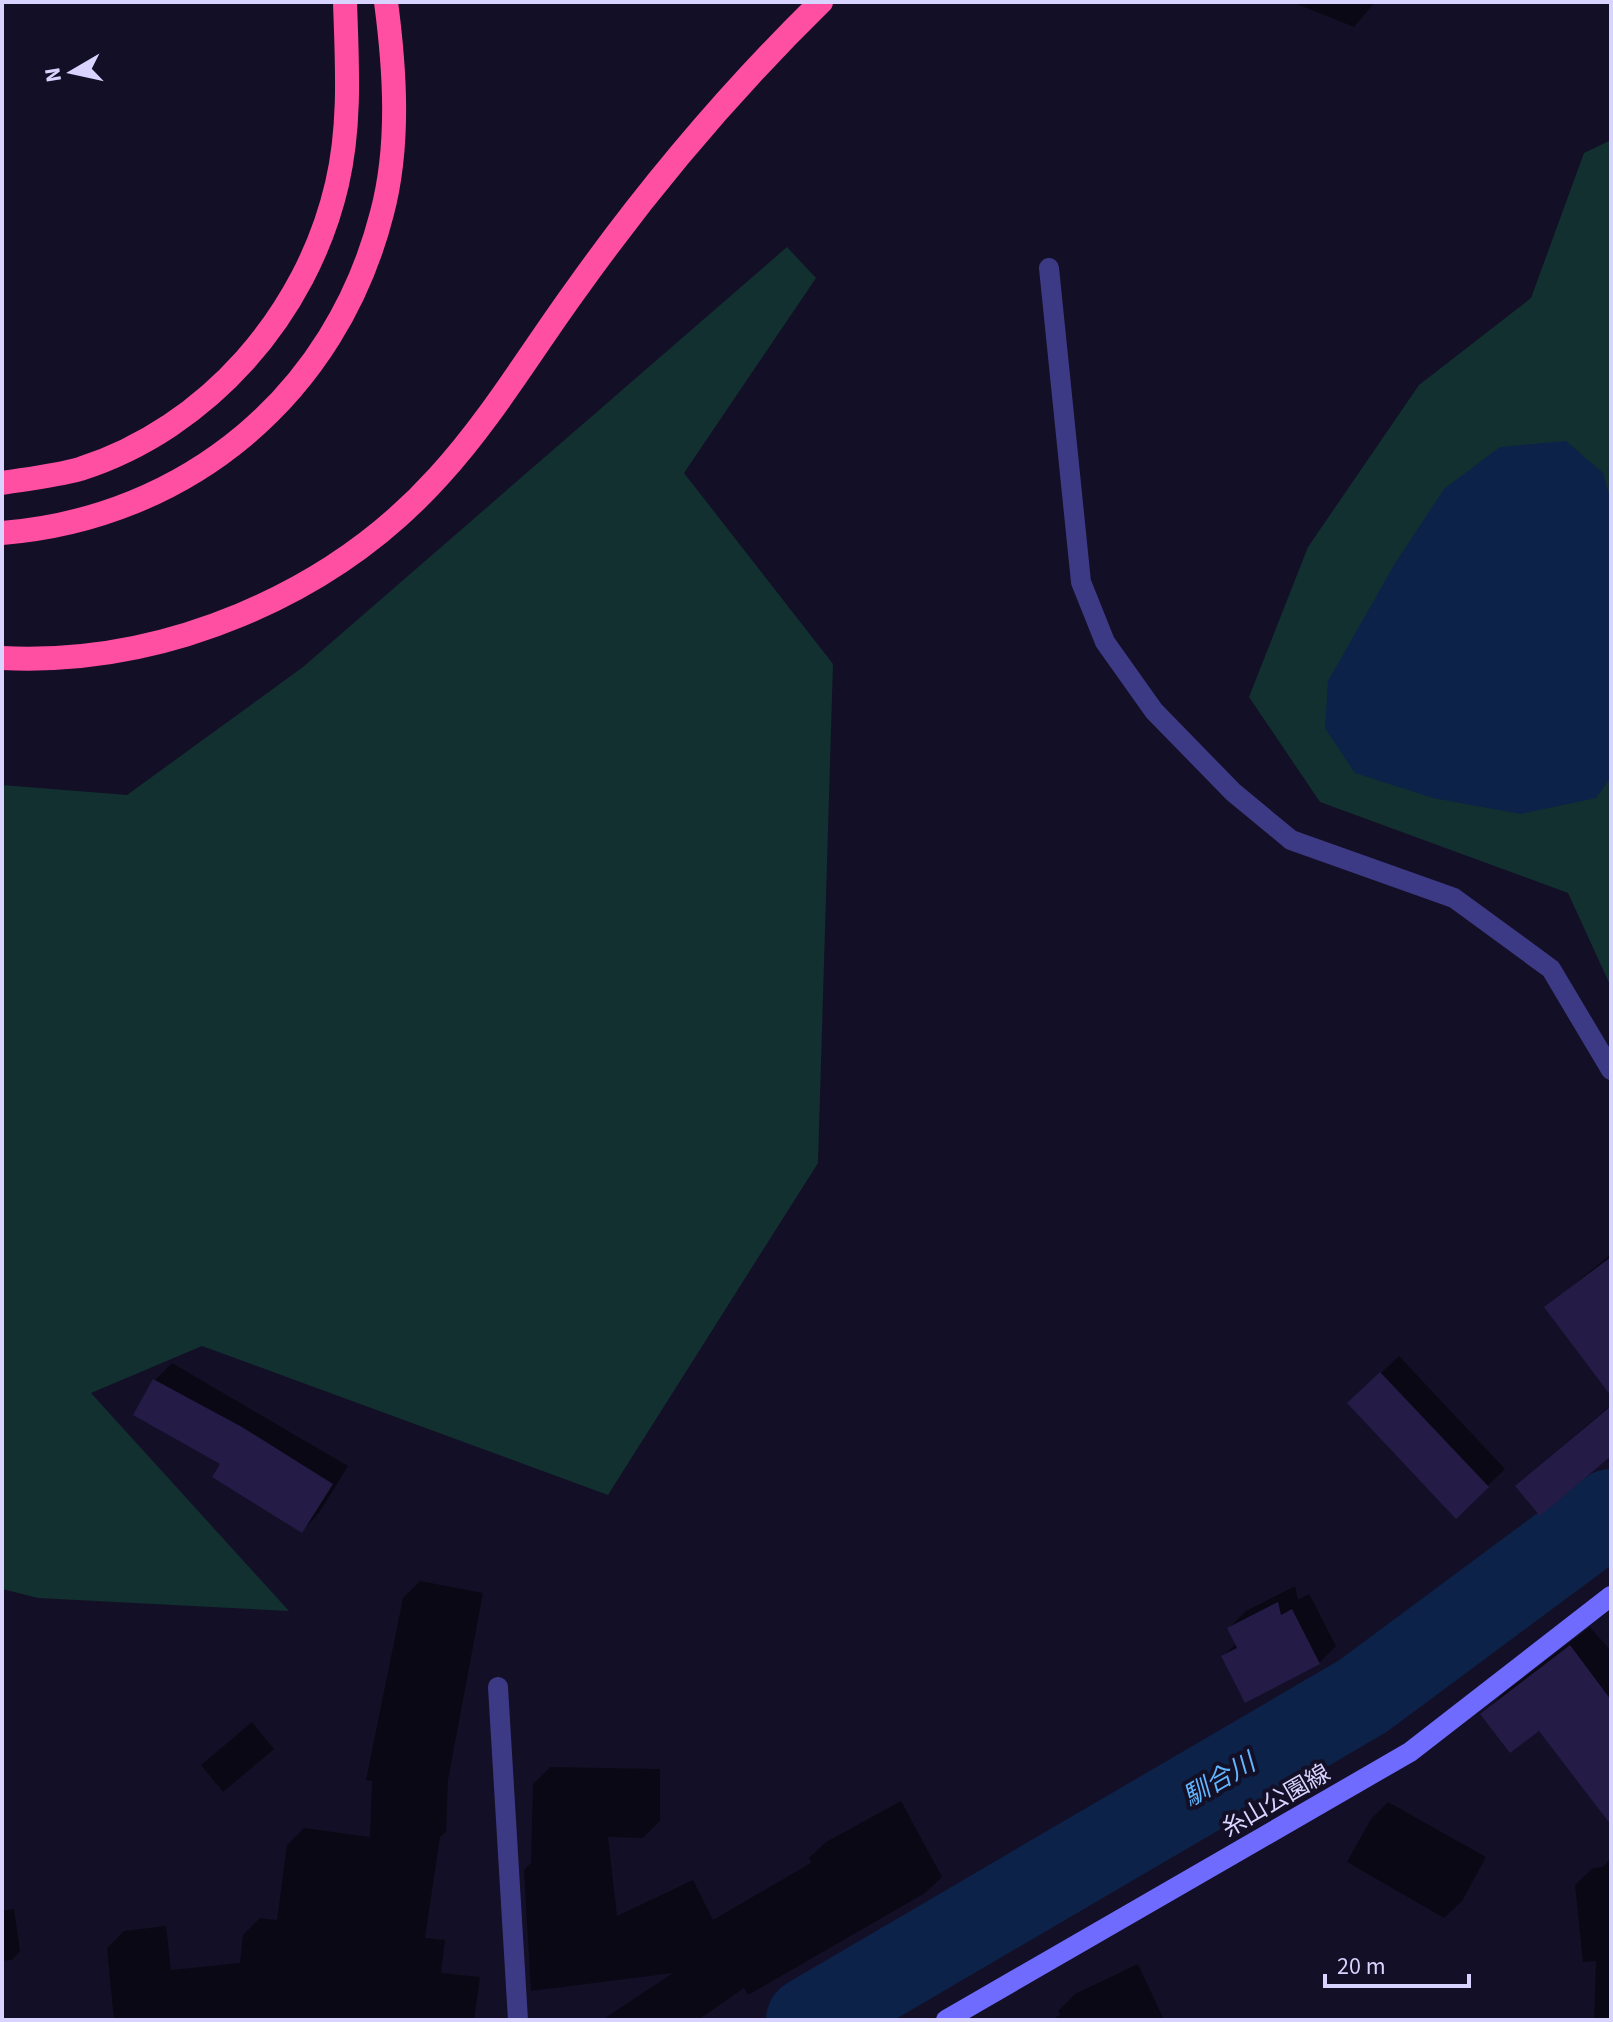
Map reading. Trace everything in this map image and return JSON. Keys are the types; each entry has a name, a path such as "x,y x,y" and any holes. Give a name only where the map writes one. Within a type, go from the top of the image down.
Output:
{"highway":[{"path":"2,483 79,469 155,437 221,388 271,329 312,258 337,184 349,93 345,2"},
{"path":"2,533 39,530 122,509 193,472 254,428 313,366 358,288 383,211 392,138 394,65 386,2"},
{"path":"2,658 43,660 135,649 211,625 291,593 370,541 439,477 513,383 575,292 680,152 752,70 821,2"}],"main road":[{"name":"糸山公園線","path":"946,2020 1410,1752 1611,1596"}],"street":[{"path":"1049,268 1081,582 1105,642 1154,711 1233,792 1291,840 1454,898 1551,969 1611,1070"},
{"path":"498,1687 518,2020"}],"green space":[{"path":"1611,140 1611,987 1568,893 1320,802 1249,697 1308,547 1419,385 1531,298 1584,153"},
{"path":"787,247 816,278 684,473 833,664 818,1163 608,1495 202,1346 91,1393 289,1611 38,1598 2,1589 2,785 127,795 303,667"}],"water":[{"path":"1566,441 1603,473 1611,502 1611,777 1596,798 1521,814 1433,798 1355,773 1325,728 1328,681 1394,565 1444,489 1500,447"}],"building":[{"path":"1611,1257 1611,1396 1544,1307"},
{"path":"1380,1372 1489,1487 1456,1519 1347,1403"},
{"path":"153,1379 242,1427 333,1484 302,1533 212,1477 220,1464 133,1415"},
{"path":"1611,1406 1611,1456 1540,1516 1515,1486"},
{"path":"1278,1602 1281,1615 1292,1609 1320,1664 1245,1703 1221,1656 1237,1648 1227,1628"},
{"path":"1570,1645 1611,1700 1611,1825 1539,1731 1510,1753 1480,1714"}],"waterway":[{"name":"馴合川","path":"809,2020 1363,1696 1611,1512"}]}
